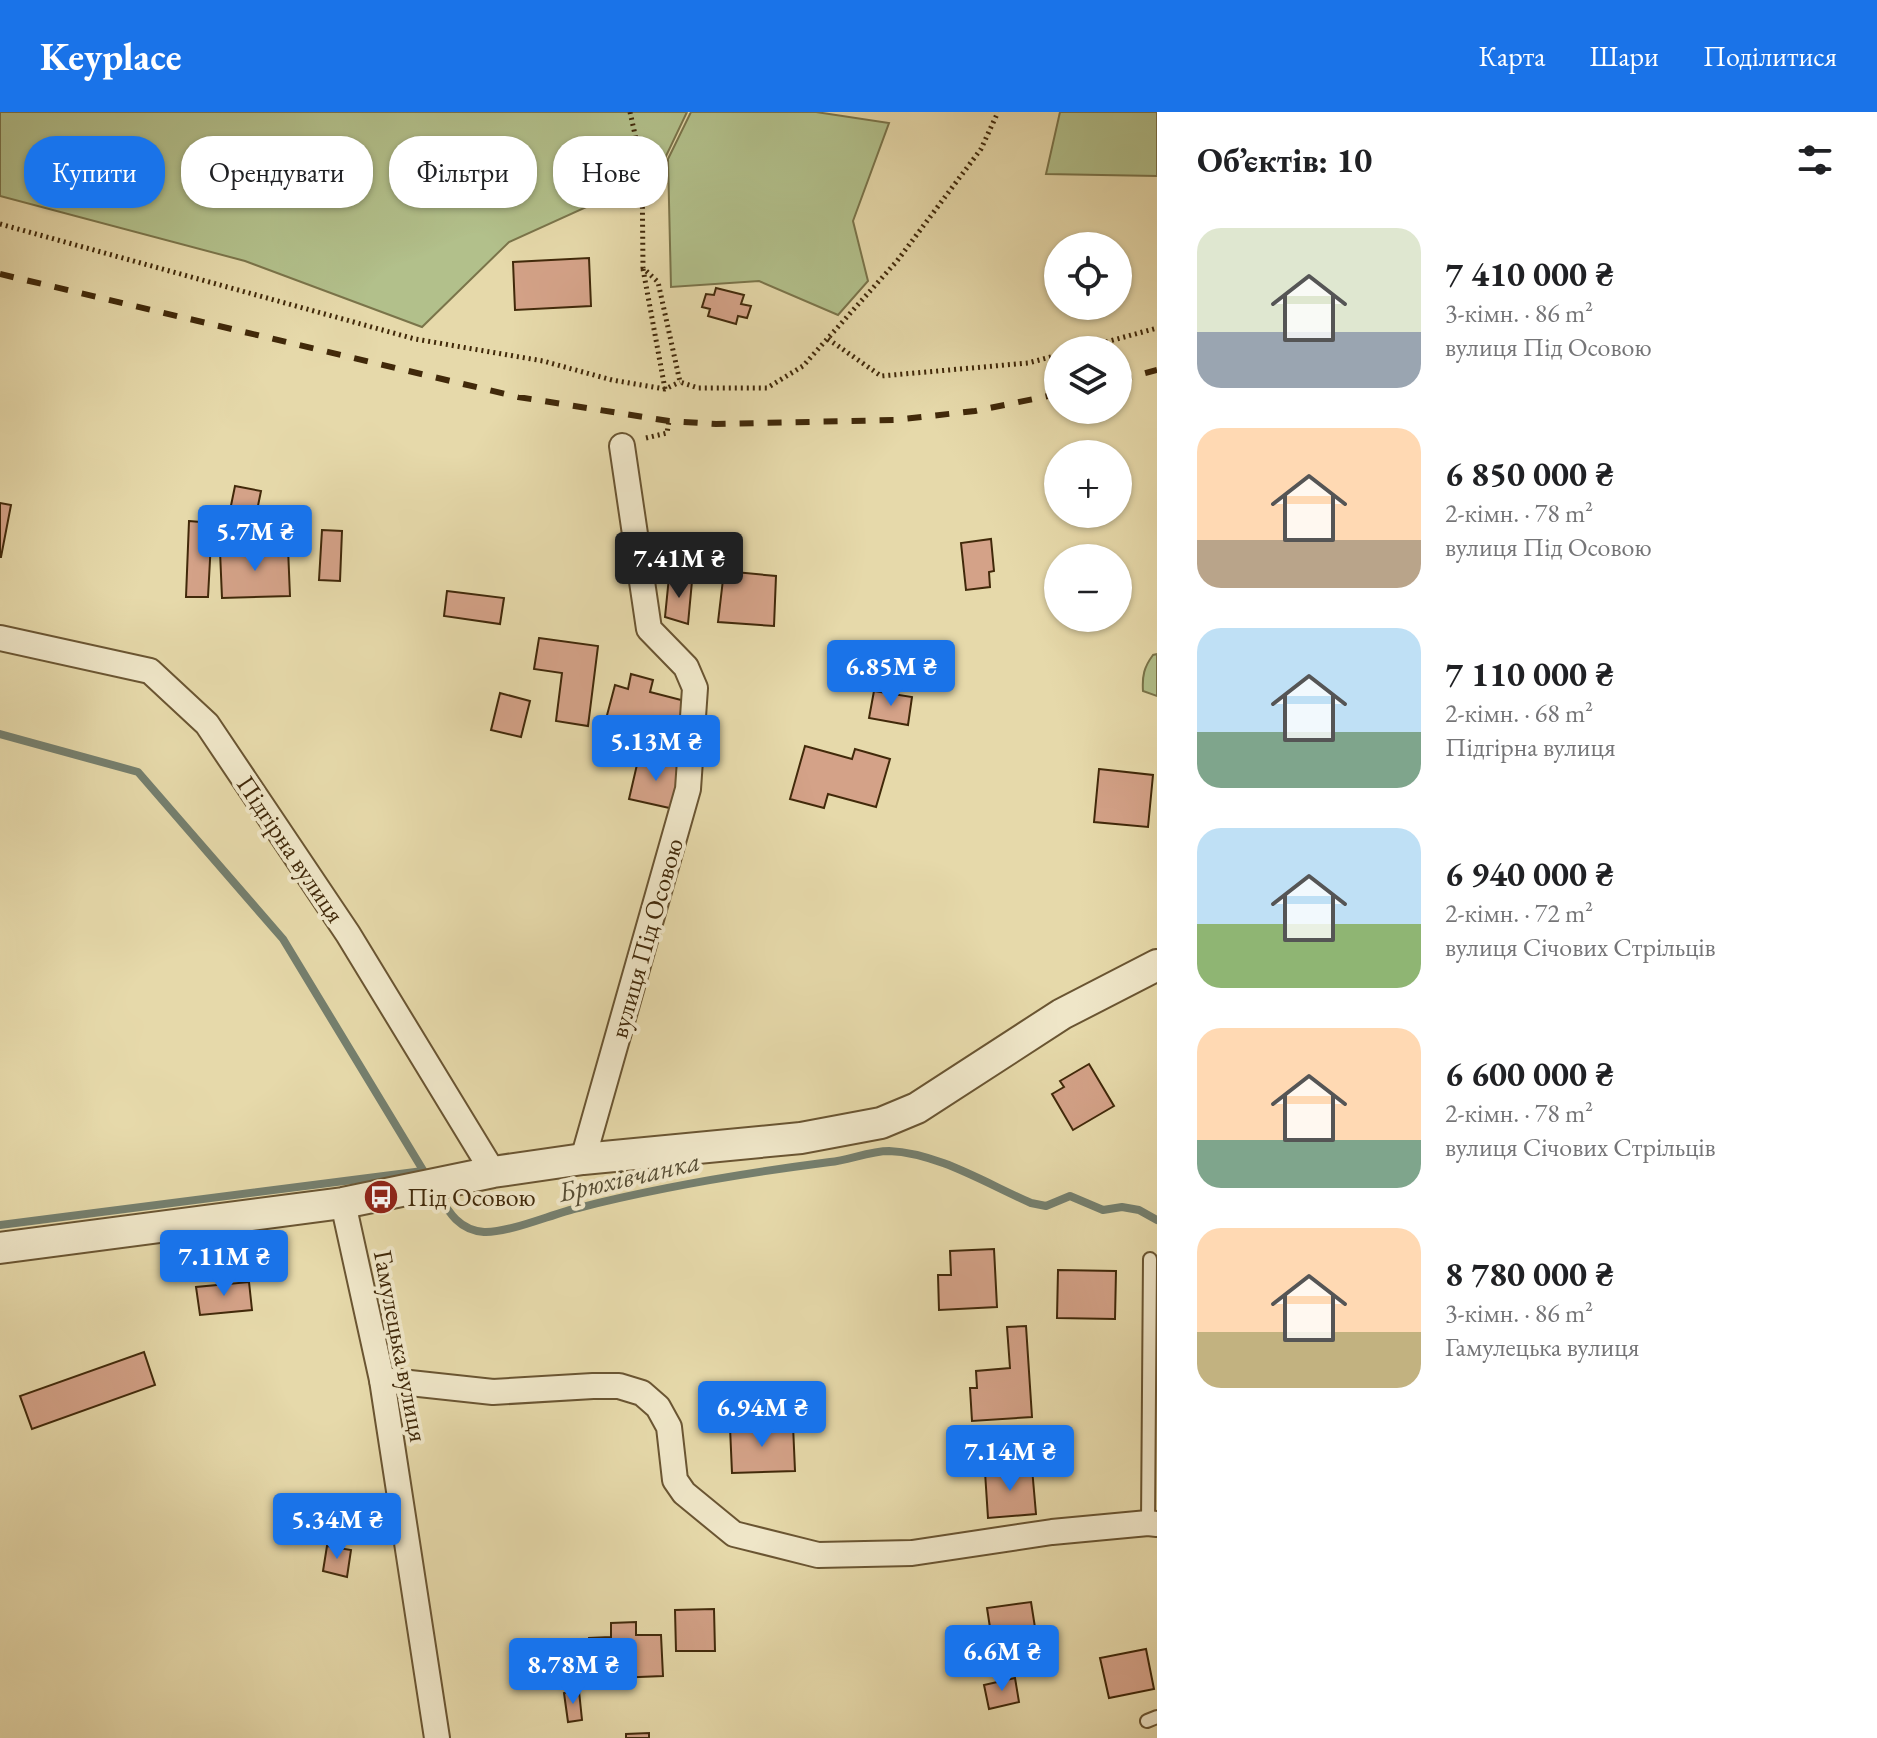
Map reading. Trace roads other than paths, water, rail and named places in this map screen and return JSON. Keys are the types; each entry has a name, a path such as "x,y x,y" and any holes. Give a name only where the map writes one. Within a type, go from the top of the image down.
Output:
{"street":[{"name":"вулиця Під Осовою","path":"583,1159 688,789 695,688 686,667 649,629 622,446"},
{"name":"Підгірна вулиця","path":"0,638 150,671 207,724 348,934 493,1172"},
{"path":"0,1248 343,1203 493,1172 583,1159 801,1138 881,1123 917,1108 1062,1014 1157,965"},
{"name":"Гамулецька вулиця","path":"343,1203 382,1380 437,1738"},
{"path":"382,1380 493,1392 619,1386 642,1393 658,1407 669,1427 675,1480 684,1493 734,1534 818,1555 912,1553 1052,1532 1152,1524"}],"lane":[{"path":"1150,1259 1152,1524"}],"waterway":[{"name":"Брюхівчанка","path":"0,734 138,772 283,939 429,1180"},
{"name":"Брюхівчанка","path":"436,1191 450,1212 467,1228 494,1232 578,1208 703,1181 889,1151 944,1163 1031,1203 1046,1206 1070,1196 1103,1210 1122,1207 1139,1210 1157,1220"},
{"path":"0,1225 423,1171"}],"railway":[{"path":"0,274 518,397 669,421 716,424 894,420 975,411 1044,397"},
{"path":"1132,376 1157,370"}],"place":[{"name":"Під Осовою","path":"381,1197"}]}
